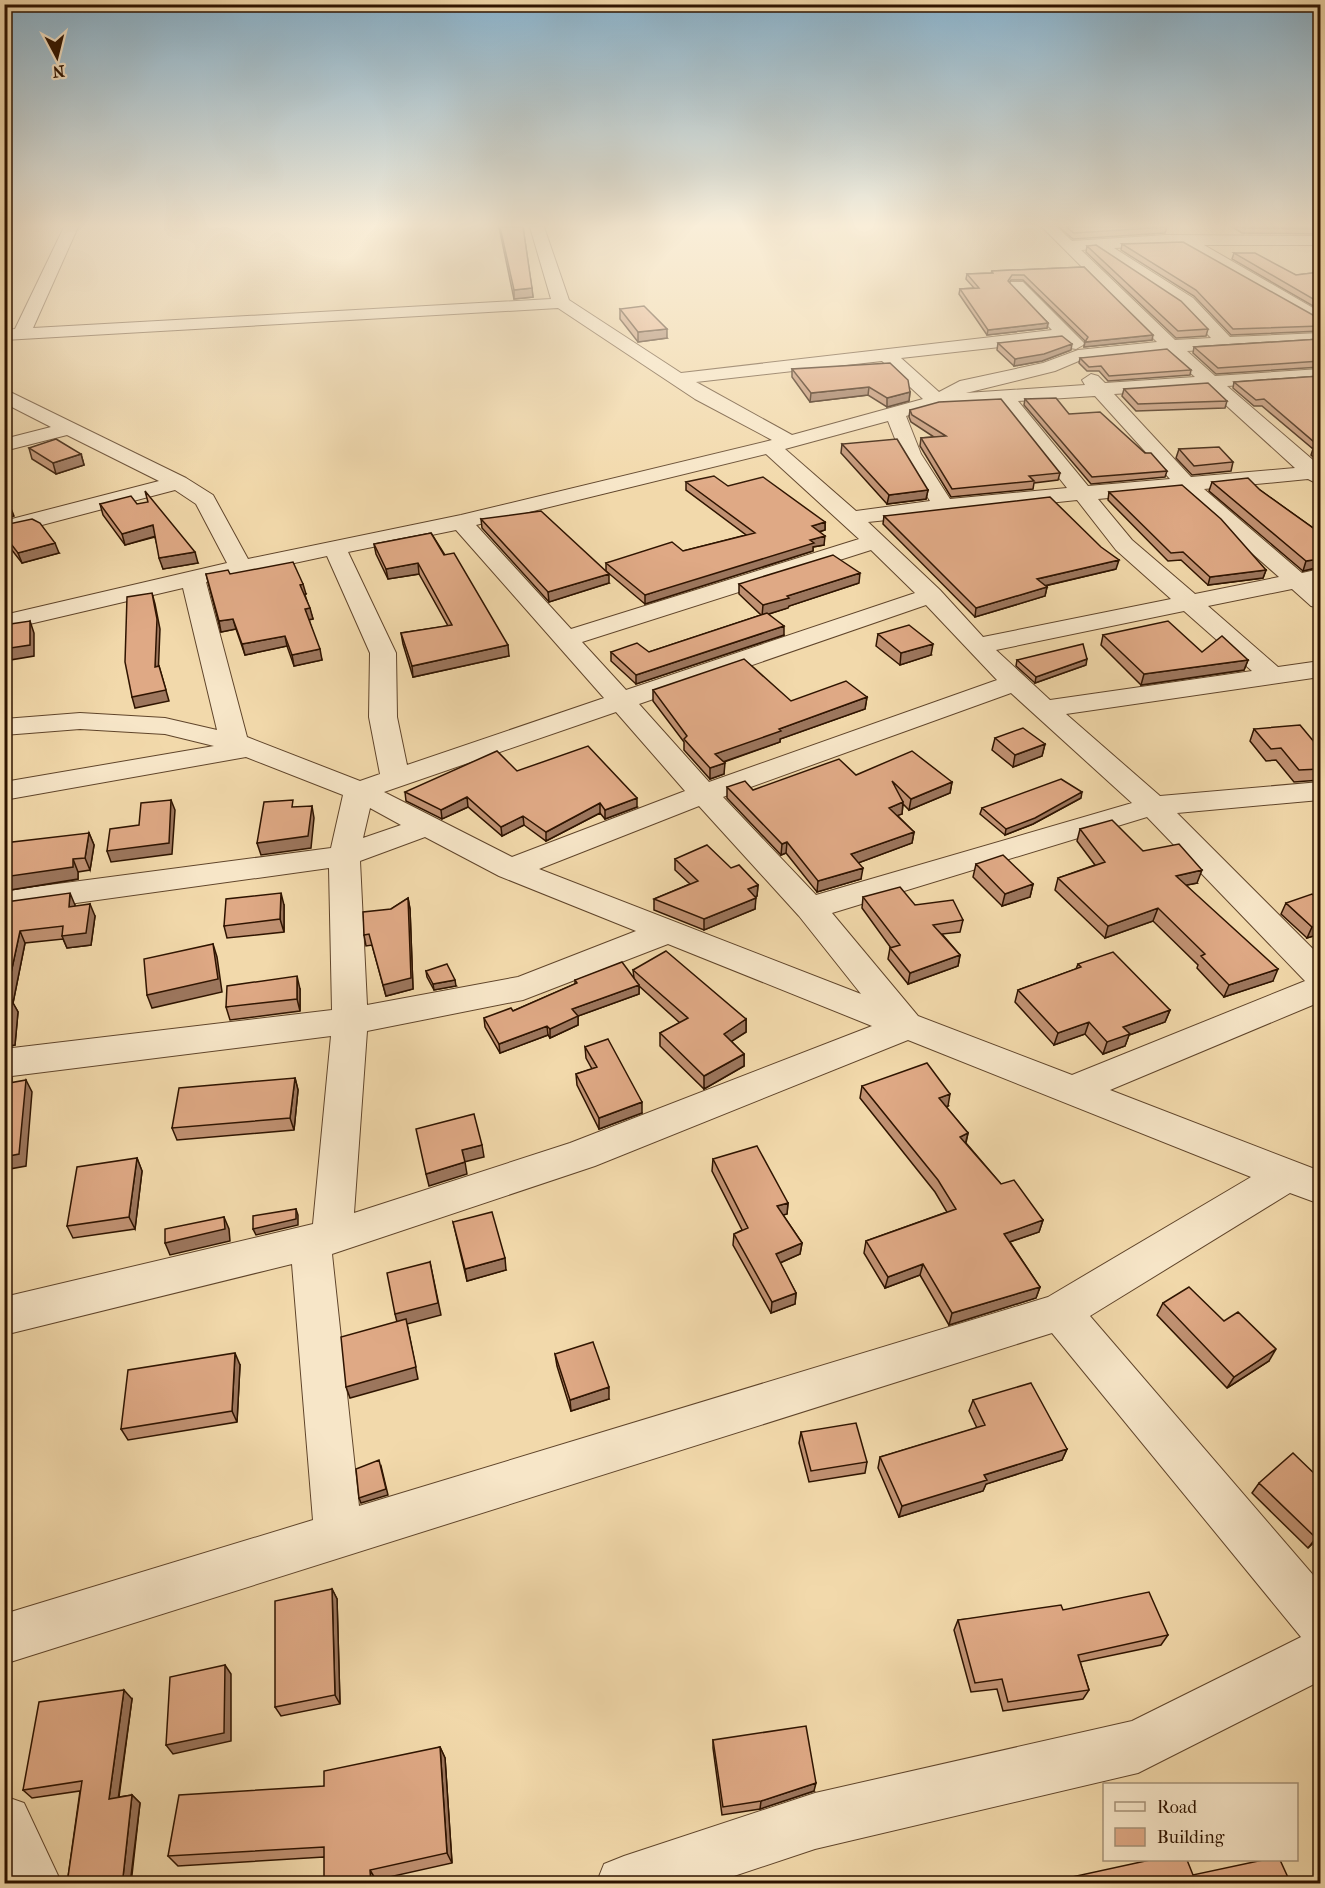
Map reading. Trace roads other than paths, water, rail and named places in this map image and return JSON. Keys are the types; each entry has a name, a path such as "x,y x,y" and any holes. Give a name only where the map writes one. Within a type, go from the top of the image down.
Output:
{"street":[{"path":"13,334 23,315"},
{"path":"13,334 347,315"},
{"path":"579,315 780,445 931,595 977,646 1043,709 1153,806 1320,976"},
{"path":"1046,315 1065,334 1101,390 1186,484 1309,578 1320,601"},
{"path":"1140,315 1171,346 1318,474"},
{"path":"1199,315 1226,344"},
{"path":"677,379 1065,334"},
{"path":"938,401 968,385 1048,367 1078,356 1171,346 1320,338"},
{"path":"885,354 938,401"},
{"path":"4,623 241,567 461,522 780,445 938,401 1310,375 1320,391"},
{"path":"4,395 178,483 205,500 241,567"},
{"path":"1005,397 1124,545 1273,676"},
{"path":"895,413 911,454 944,506"},
{"path":"4,445 69,428"},
{"path":"851,518 944,506 1318,474"},
{"path":"4,528 178,483"},
{"path":"461,522 623,700 704,794 810,908 907,1026"},
{"path":"566,639 875,541"},
{"path":"334,548 383,653 383,717 396,778"},
{"path":"193,578 242,745"},
{"path":"977,646 1309,578"},
{"path":"359,790 931,595"},
{"path":"1043,709 1320,669"},
{"path":"510,869 704,794 1015,683"},
{"path":"4,727 80,721 165,726 242,745 359,790 510,869 1304,1182"},
{"path":"4,791 242,745"},
{"path":"338,1537 322,1240 350,1021 344,856 359,790"},
{"path":"810,908 1153,806 1320,791"},
{"path":"4,902 344,856 427,826"},
{"path":"4,1063 350,1021 523,988 668,931"},
{"path":"1071,1091 1320,990"},
{"path":"4,1316 322,1240 581,1155 907,1026"},
{"path":"4,1640 1060,1312 1304,1182"},
{"path":"1060,1312 1320,1622"},
{"path":"624,1884 815,1821 1138,1746 1320,1654"},
{"path":"4,1823 34,1884"}]}
